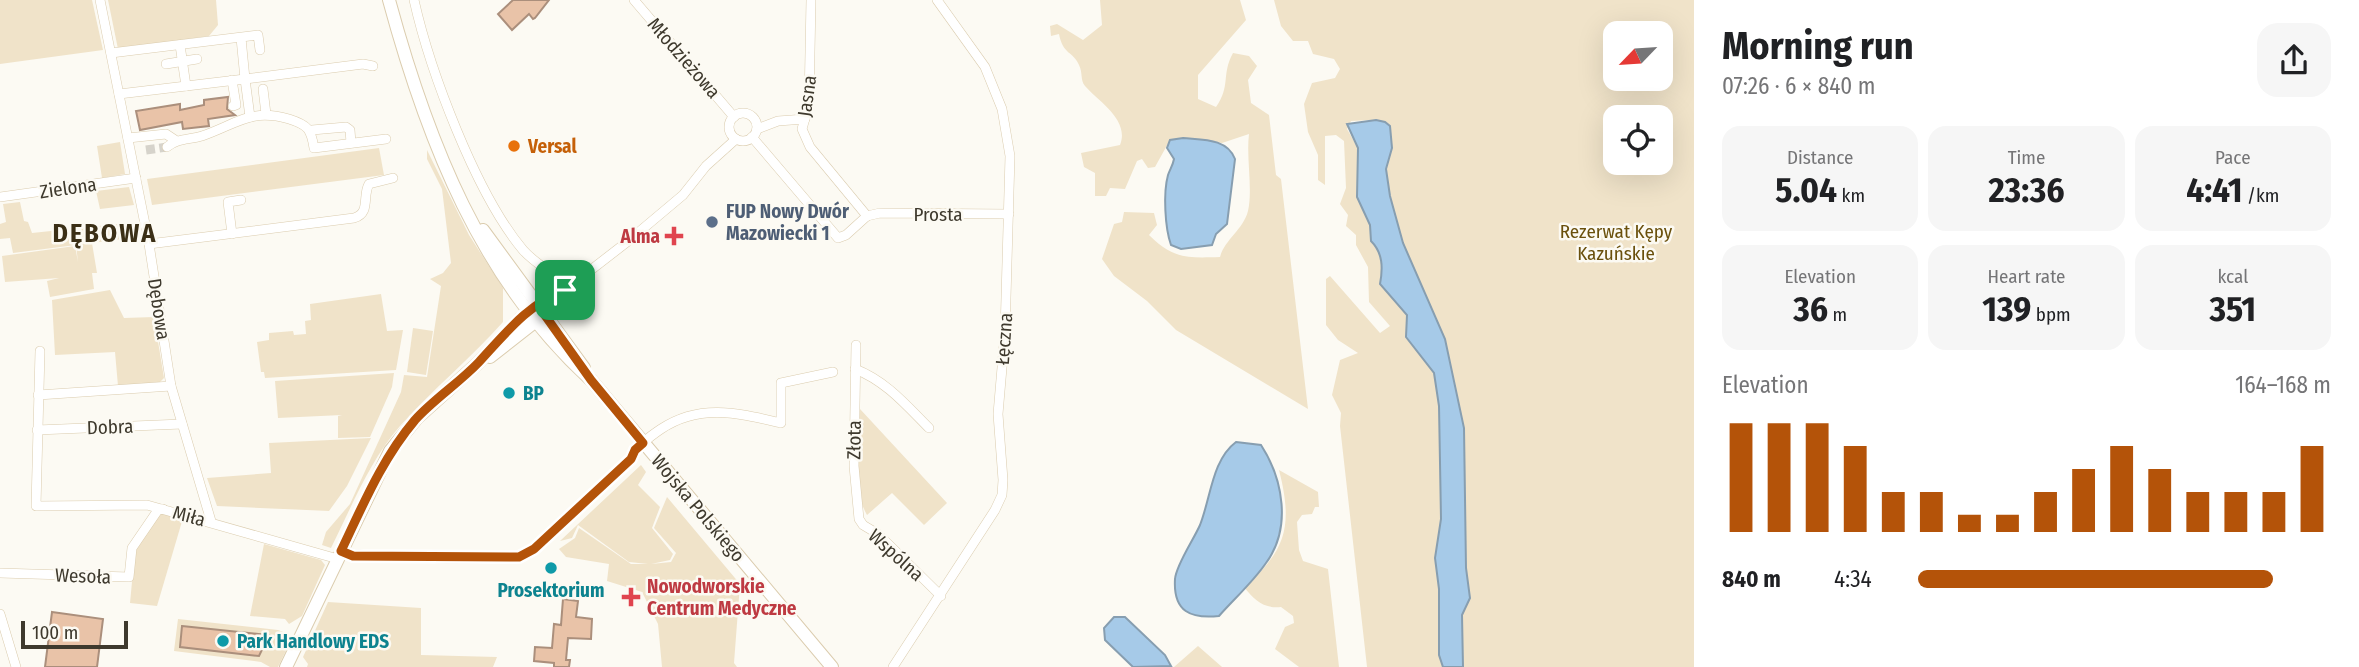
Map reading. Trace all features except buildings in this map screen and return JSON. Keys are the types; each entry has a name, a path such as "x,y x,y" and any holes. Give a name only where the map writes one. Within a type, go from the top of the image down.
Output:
{"main road":[{"name":"Wojska Polskiego","path":"390,1 419,104 478,239 537,313 568,359 591,380 832,667"},
{"path":"286,667 390,451 417,418 477,364 502,336 537,313"}],"street":[{"name":"Dębowa","path":"100,0 149,244 172,386 211,522"},
{"path":"414,0 452,114 487,192 523,250 566,288"},
{"name":"Młodzieżowa","path":"634,0 734,117"},
{"name":"Jasna","path":"811,0 812,60 809,104 802,130 810,147 867,216"},
{"name":"Łęczna","path":"893,667 941,596 1002,495 998,414 1005,333 1010,156 1002,109 985,67 937,0"},
{"path":"111,53 258,35 260,50"},
{"path":"241,38 250,117"},
{"path":"180,45 186,86"},
{"path":"166,64 197,59"},
{"path":"119,94 363,64 373,66"},
{"path":"232,80 236,105 233,106"},
{"path":"263,89 265,114"},
{"path":"167,147 175,140 200,136 265,114 306,124 312,130 314,148 386,139"},
{"path":"805,119 778,121 755,133 742,141 736,139 730,131 734,117 747,114 752,117 755,133 838,238 846,235 867,216"},
{"path":"312,130 346,127 350,130 351,143"},
{"path":"128,138 166,134 175,140"},
{"path":"537,313 684,195 706,166 736,139"},
{"name":"Zielona","path":"0,197 136,178"},
{"path":"149,244 361,216 365,209 365,191 369,184 393,178"},
{"path":"232,234 228,202 241,200"},
{"name":"Prosta","path":"867,216 1009,214"},
{"name":"Złota","path":"856,345 854,466 858,511"},
{"path":"37,430 40,351"},
{"path":"855,369 873,376 889,388 929,428"},
{"name":"Miła","path":"37,430 36,506 147,505 340,555 508,557 528,554 631,459 635,450 675,420 700,412 729,411 781,423 781,383 833,372"},
{"name":"Dobra","path":"38,395 172,386"},
{"name":"Dobra","path":"37,430 182,424"},
{"name":"Wesoła","path":"0,573 128,578 132,548 158,510 163,509"},
{"name":"Wspólna","path":"858,511 863,525 878,534 941,596"},
{"path":"0,614 16,667"}],"green space":[{"path":"0,0 92,0 103,50 0,64"},
{"path":"108,0 216,0 218,25 209,36 118,49"},
{"path":"1100,0 1240,0 1246,20 1198,75 1198,99 1216,107 1221,100 1227,68 1233,53 1249,56 1257,66 1248,80 1251,103 1269,115 1276,175 1281,179 1308,409 1176,330 1147,301 1114,276 1102,259 1114,224 1122,222 1124,212 1154,213 1157,225 1149,235 1173,253 1189,257 1220,257 1246,218 1250,193 1249,134 1222,143 1183,138 1170,140 1155,167 1148,168 1142,159 1137,161 1125,189 1110,188 1106,196 1095,196 1095,173 1084,167 1081,153 1120,145 1121,127 1112,112 1085,86 1077,61 1063,46 1059,34 1051,36 1050,26 1057,24 1083,40 1102,25"},
{"name":"Rezerwat Kępy Kazuńskie","path":"1274,0 1694,0 1694,667 1463,667 1462,615 1470,598 1466,568 1464,428 1445,339 1403,243 1390,196 1386,169 1392,148 1390,126 1382,121 1372,120 1351,121 1347,129 1358,148 1357,197 1370,225 1371,241 1380,256 1380,284 1407,315 1406,337 1434,373 1439,406 1441,519 1435,558 1439,589 1439,655 1443,667 1367,667 1340,426 1341,413 1332,395 1340,360 1358,353 1338,340 1326,325 1326,279 1330,276 1380,333 1390,326 1369,302 1368,267 1356,245 1356,235 1346,226 1348,215 1340,204 1346,188 1344,141 1336,135 1325,136 1325,185 1318,180 1318,155 1308,132 1304,104 1312,83 1335,78 1340,69 1334,59 1313,54 1308,41 1293,41 1281,26"},
{"path":"120,142 125,174 102,178 97,146"},
{"path":"379,148 384,175 152,205 147,179"},
{"path":"427,150 469,235 503,288 503,322 389,439 362,485 331,548 322,545 326,532 350,504 401,392 404,375 427,377 441,286 430,279 443,273 451,263 442,189 427,159"},
{"path":"129,187 134,205 100,209 96,191"},
{"path":"20,202 24,221 28,222 32,233 127,223 132,223 133,229 128,230 130,238 92,243 97,273 92,273 94,289 50,297 47,281 59,278 5,282 2,256 75,246 78,262 76,245 13,253 10,238 0,239 0,224 6,222 3,204"},
{"path":"110,290 124,318 154,317 164,378 160,382 118,386 115,352 55,355 52,300"},
{"path":"381,294 387,331 403,330 396,370 265,378 264,372 261,372 257,342 269,340 269,333 293,331 294,335 306,334 305,321 311,320 310,304"},
{"path":"413,328 433,331 426,375 407,372"},
{"path":"394,373 392,387 370,437 338,438 338,416 342,415 278,418 275,381"},
{"path":"860,409 947,503 924,525 892,493 867,515 858,491 857,477"},
{"path":"371,438 347,486 329,511 217,506 207,478 271,473 269,443"},
{"path":"641,465 646,472 638,485 660,507 652,528 673,554 670,560 651,564 671,562 676,553 654,528 667,497 740,584 734,663 737,667 662,667 658,624 642,592 607,581 609,564 566,557 559,549 575,538 579,528 631,564 648,564 629,562 578,525 572,538 560,541"},
{"path":"1279,470 1318,492 1319,507 1315,507 1312,514 1302,515 1297,522 1299,550 1303,561 1328,569 1339,667 1299,667 1275,649 1285,627 1294,623 1293,616 1281,607 1269,607 1260,603 1244,587 1270,561 1283,535 1285,506"},
{"path":"153,511 183,518 157,606 130,603 135,550"},
{"path":"264,544 321,560 325,565 302,616 289,624 285,619 250,616"},
{"path":"328,602 421,608 421,655 497,657 493,667 307,667 303,657"},
{"path":"178,619 278,630 286,633 291,640 278,667 270,667 261,662 174,651"},
{"path":"1198,646 1222,667 1174,667"}],"water":[{"path":"1376,120 1390,126 1392,148 1386,169 1390,196 1403,243 1445,339 1464,428 1466,568 1470,598 1462,615 1463,667 1443,667 1439,655 1439,589 1435,558 1441,519 1439,406 1434,373 1406,337 1407,315 1380,284 1380,256 1371,241 1370,225 1357,197 1358,148 1347,124"},
{"path":"1183,138 1220,144 1231,152 1235,159 1227,224 1216,234 1212,245 1181,249 1171,245 1165,201 1166,182 1174,159 1167,148 1170,140"},
{"path":"1236,442 1261,445 1269,458 1282,504 1279,535 1261,570 1219,616 1200,616 1186,611 1177,599 1176,573 1200,525 1217,469"},
{"path":"1114,617 1125,617 1165,655 1171,666 1133,667 1105,640 1104,628"}],"tunnel":[{"path":"146,150 167,147"}],"place":[{"name":"Versal","path":"514,146"},
{"name":"FUP Nowy Dwór Mazowiecki 1","path":"712,222"},
{"name":"Alma","path":"674,236"},
{"name":"BP","path":"509,393"},
{"name":"Prosektorium","path":"551,568"},
{"name":"Nowodworskie Centrum Medyczne","path":"631,597"},
{"name":"Park Handlowy EDS","path":"223,641"}],"district":[{"name":"DĘBOWA","path":"105,233"}],"route":[{"path":"565,290 544,314 591,380 643,443 635,450 631,459 534,549 519,557 353,556 341,551 390,451 417,418 477,364 522,317 547,298 565,290"}]}
